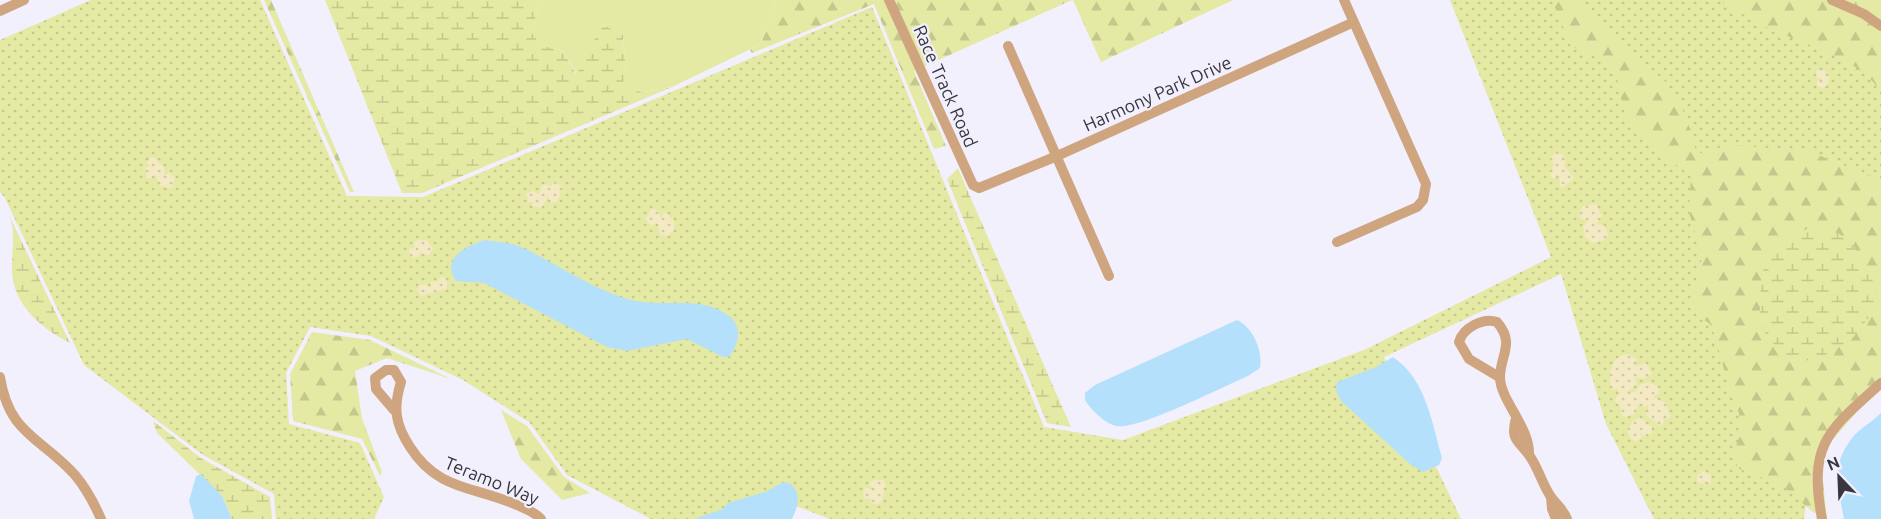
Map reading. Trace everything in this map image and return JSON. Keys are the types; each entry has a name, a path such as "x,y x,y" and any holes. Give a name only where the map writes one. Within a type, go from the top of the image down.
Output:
{"street":[{"path":"0,11 24,0"},
{"name":"Race Track Road","path":"889,0 973,185"},
{"path":"1337,243 1417,207 1423,200 1426,184 1344,0"},
{"path":"1832,0 1864,14 1881,26"},
{"name":"Harmony Park Drive","path":"973,185 983,188 1354,22"},
{"path":"1008,46 1109,276"},
{"path":"1499,377 1507,346 1505,335 1497,322 1486,320 1466,329 1459,342 1469,359 1499,377 1516,418 1524,428 1529,454 1551,497 1556,519"},
{"path":"0,377 7,403 19,426 74,474 85,488 101,519"},
{"path":"1822,519 1816,479 1818,461 1824,444 1844,416 1881,383"},
{"name":"Teramo Way","path":"394,410 396,423 404,440 419,462 436,477 512,503 537,514 541,519"},
{"path":"1551,497 1561,505 1567,519"}],"green space":[{"path":"91,0 260,0 347,196 423,197 872,7 1044,427 1123,440 1364,350 1551,257 1450,0 1758,0 1881,79 1881,320 1818,408 1804,519 1654,519 1606,424 1561,274 1384,357 1461,519 830,519 793,505 784,519 651,519 567,475 529,422 463,380 371,336 310,327 286,373 289,424 360,443 384,497 374,519 276,519 274,494 203,455 84,365 5,198 0,192 0,40"},
{"path":"264,0 271,0 354,192 350,192"},
{"path":"325,0 540,0 532,33 541,45 563,51 576,74 602,24 623,35 626,74 622,87 643,92 672,87 422,193 402,193"},
{"path":"540,0 776,0 761,44 672,87 643,92 640,90 625,97 621,87 626,74 623,35 602,24 577,74 563,51 541,45 532,33"},
{"path":"776,0 1072,0 914,71 946,146 934,149 874,4 752,53 750,50 761,44"},
{"path":"1073,0 1233,0 1101,62"},
{"path":"1552,0 1576,0 1610,35 1666,82 1686,116 1697,154 1729,145 1808,151 1881,180 1881,384 1830,443 1821,462 1827,519 1813,512 1781,485 1737,468 1735,450 1739,437 1739,413 1710,324 1696,314 1694,305 1694,290 1702,257 1689,212 1691,176 1645,141 1626,121 1617,78 1608,63 1571,46"},
{"path":"1719,0 1881,0 1881,92 1858,69 1843,60 1760,24"},
{"path":"958,168 1071,427 1047,423 947,179"},
{"path":"9,215 70,343 39,323 23,305 17,294 12,270 13,235"},
{"path":"1807,229 1838,233 1855,248 1877,289 1877,307 1851,340 1825,355 1796,364 1774,345 1764,331 1760,313 1760,289 1765,266 1772,250 1784,240"},
{"path":"312,332 370,340 451,379 387,358 355,371 362,418 382,472 380,476 362,439 293,421 290,374"},
{"path":"501,410 527,426 564,477 590,493 562,500 521,459"},
{"path":"153,421 201,458 270,497 272,519 232,519 222,496 157,433"}],"sand":[{"path":"1817,70 1824,70 1829,77 1828,84 1823,88 1817,86 1817,81 1822,79 1815,76"},
{"path":"1556,152 1562,154 1566,160 1564,166 1574,178 1564,187 1560,187 1559,176 1553,179 1550,175 1554,163 1549,159"},
{"path":"152,156 164,167 165,176 169,172 175,178 171,188 160,186 156,175 151,179 147,178 145,168 151,166 146,163"},
{"path":"554,181 562,187 558,201 551,203 548,196 542,208 532,206 533,202 528,202 526,193 533,191 539,194 543,184 551,186"},
{"path":"1596,204 1602,216 1596,224 1605,226 1608,235 1605,240 1593,243 1585,237 1583,226 1588,221 1581,219 1579,212 1583,206"},
{"path":"652,208 658,211 661,218 665,212 674,221 674,231 667,236 660,235 657,223 651,226 645,219"},
{"path":"418,240 427,240 433,249 429,255 423,255 421,251 418,257 413,258 409,255 409,249 415,247 414,243"},
{"path":"440,277 447,278 447,289 421,296 417,290 419,285 427,284 431,288 431,282 439,281"},
{"path":"1628,354 1637,359 1635,366 1646,363 1652,374 1642,379 1635,377 1637,383 1632,389 1626,391 1634,392 1641,384 1648,382 1659,387 1659,393 1653,397 1666,403 1670,416 1667,420 1663,417 1664,423 1660,426 1646,415 1649,405 1644,407 1639,404 1634,415 1625,417 1621,414 1621,407 1615,402 1616,397 1620,394 1617,389 1612,390 1610,373 1614,362 1622,355"},
{"path":"1640,417 1652,427 1652,433 1645,437 1639,431 1642,437 1636,442 1630,438 1627,430 1633,421"},
{"path":"1704,471 1711,475 1711,485 1704,481 1703,484 1697,482 1697,476"},
{"path":"874,480 883,480 886,484 882,501 877,505 870,502 871,499 865,499 863,495 865,487 875,491 868,484"}],"water":[{"path":"485,240 521,247 596,287 628,299 654,303 698,304 719,310 729,316 736,325 738,336 735,347 729,357 723,357 687,339 627,351 607,347 484,283 456,281 451,266 453,260 464,249"},
{"path":"1237,320 1248,328 1256,340 1260,354 1260,368 1248,376 1162,415 1128,425 1117,426 1103,420 1085,400 1085,393 1095,385"},
{"path":"1393,357 1404,366 1420,389 1431,416 1442,458 1439,465 1423,472 1410,464 1341,401 1336,391 1337,382 1376,367"},
{"path":"1881,413 1881,519 1844,519 1837,477 1841,458 1855,435"},
{"path":"201,474 222,496 232,519 194,519 189,501 196,476"},
{"path":"784,482 791,484 798,496 792,519 694,519 723,509 728,503 765,492"}]}
